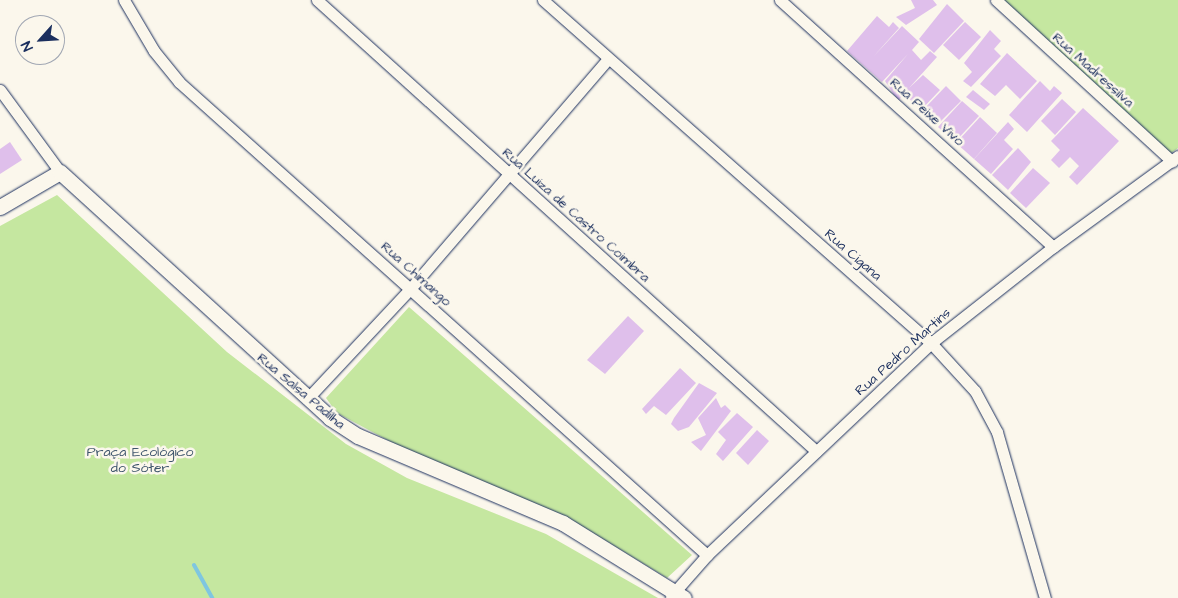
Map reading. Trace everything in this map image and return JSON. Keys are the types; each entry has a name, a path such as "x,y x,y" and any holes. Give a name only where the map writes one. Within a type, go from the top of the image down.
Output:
{"main road":[{"path":"0,207 60,172"},
{"name":"Rua Salsa Padilha","path":"60,172 307,399 358,436 563,523 638,566 673,594"}],"street":[{"name":"Rua Chimango","path":"124,0 154,51 179,82 707,555"},
{"name":"Rua Luiza de Castro Coimbra","path":"317,0 816,451"},
{"name":"Rua Cigana","path":"542,0 606,60 931,343 990,413 1045,598"},
{"name":"Rua Peixe Vivo","path":"780,0 795,6 1053,246"},
{"name":"Rua Madressilva","path":"996,0 1175,159"},
{"path":"307,399 410,289 606,60"},
{"path":"0,90 60,172"},
{"name":"Rua Pedro Martins","path":"673,594 707,555 931,343 1053,246 1175,159"}],"green space":[{"path":"1003,0 1178,0 1178,148 1170,154"},
{"name":"Praça Ecológico do Sóter","path":"57,195 227,352 346,444 407,478 546,534 658,598 0,598 0,226"},
{"path":"409,307 692,555 667,578 565,516 421,458 337,413 326,398"}],"building":[{"path":"911,0 933,0 937,5 906,25 896,17 915,8"},
{"path":"947,4 964,21 934,53 919,39"},
{"path":"877,16 889,27 893,22 899,28 873,57 902,26 919,42 912,50 921,60 930,51 937,57 909,88 923,75 940,90 921,110 904,94 898,101 885,81 908,54 882,82 847,51"},
{"path":"965,22 981,37 959,60 943,45"},
{"path":"990,30 1001,41 994,49 1001,56 971,87 963,81 972,72 964,63"},
{"path":"1007,53 1037,81 1020,99 1006,85 995,96 980,84"},
{"path":"1040,81 1050,91 1054,86 1062,93 1027,132 1009,115"},
{"path":"946,86 961,101 937,125 922,111"},
{"path":"973,90 990,104 984,110 966,97"},
{"path":"1062,99 1076,112 1055,135 1041,121"},
{"path":"962,101 979,116 955,142 938,127"},
{"path":"1083,108 1119,141 1077,185 1069,177 1079,166 1070,157 1059,168 1051,160 1060,150 1051,141"},
{"path":"980,117 997,133 974,159 956,143"},
{"path":"1008,122 1014,129 1004,140 1013,149 991,174 974,159"},
{"path":"10,142 22,160 0,174 0,149"},
{"path":"1018,148 1031,162 1008,190 992,175"},
{"path":"1033,168 1050,183 1026,208 1010,193"},
{"path":"628,316 644,331 605,374 587,360"},
{"path":"680,368 696,383 666,415 654,406 646,414 642,409"},
{"path":"699,383 717,393 689,427 678,431 671,424"},
{"path":"716,398 721,408 725,405 731,411 701,451 691,442 706,435 698,418"},
{"path":"737,413 753,427 723,461 716,454 726,440 718,432"},
{"path":"757,430 769,441 748,465 736,453"}],"waterway":[{"path":"194,565 212,598"}]}
